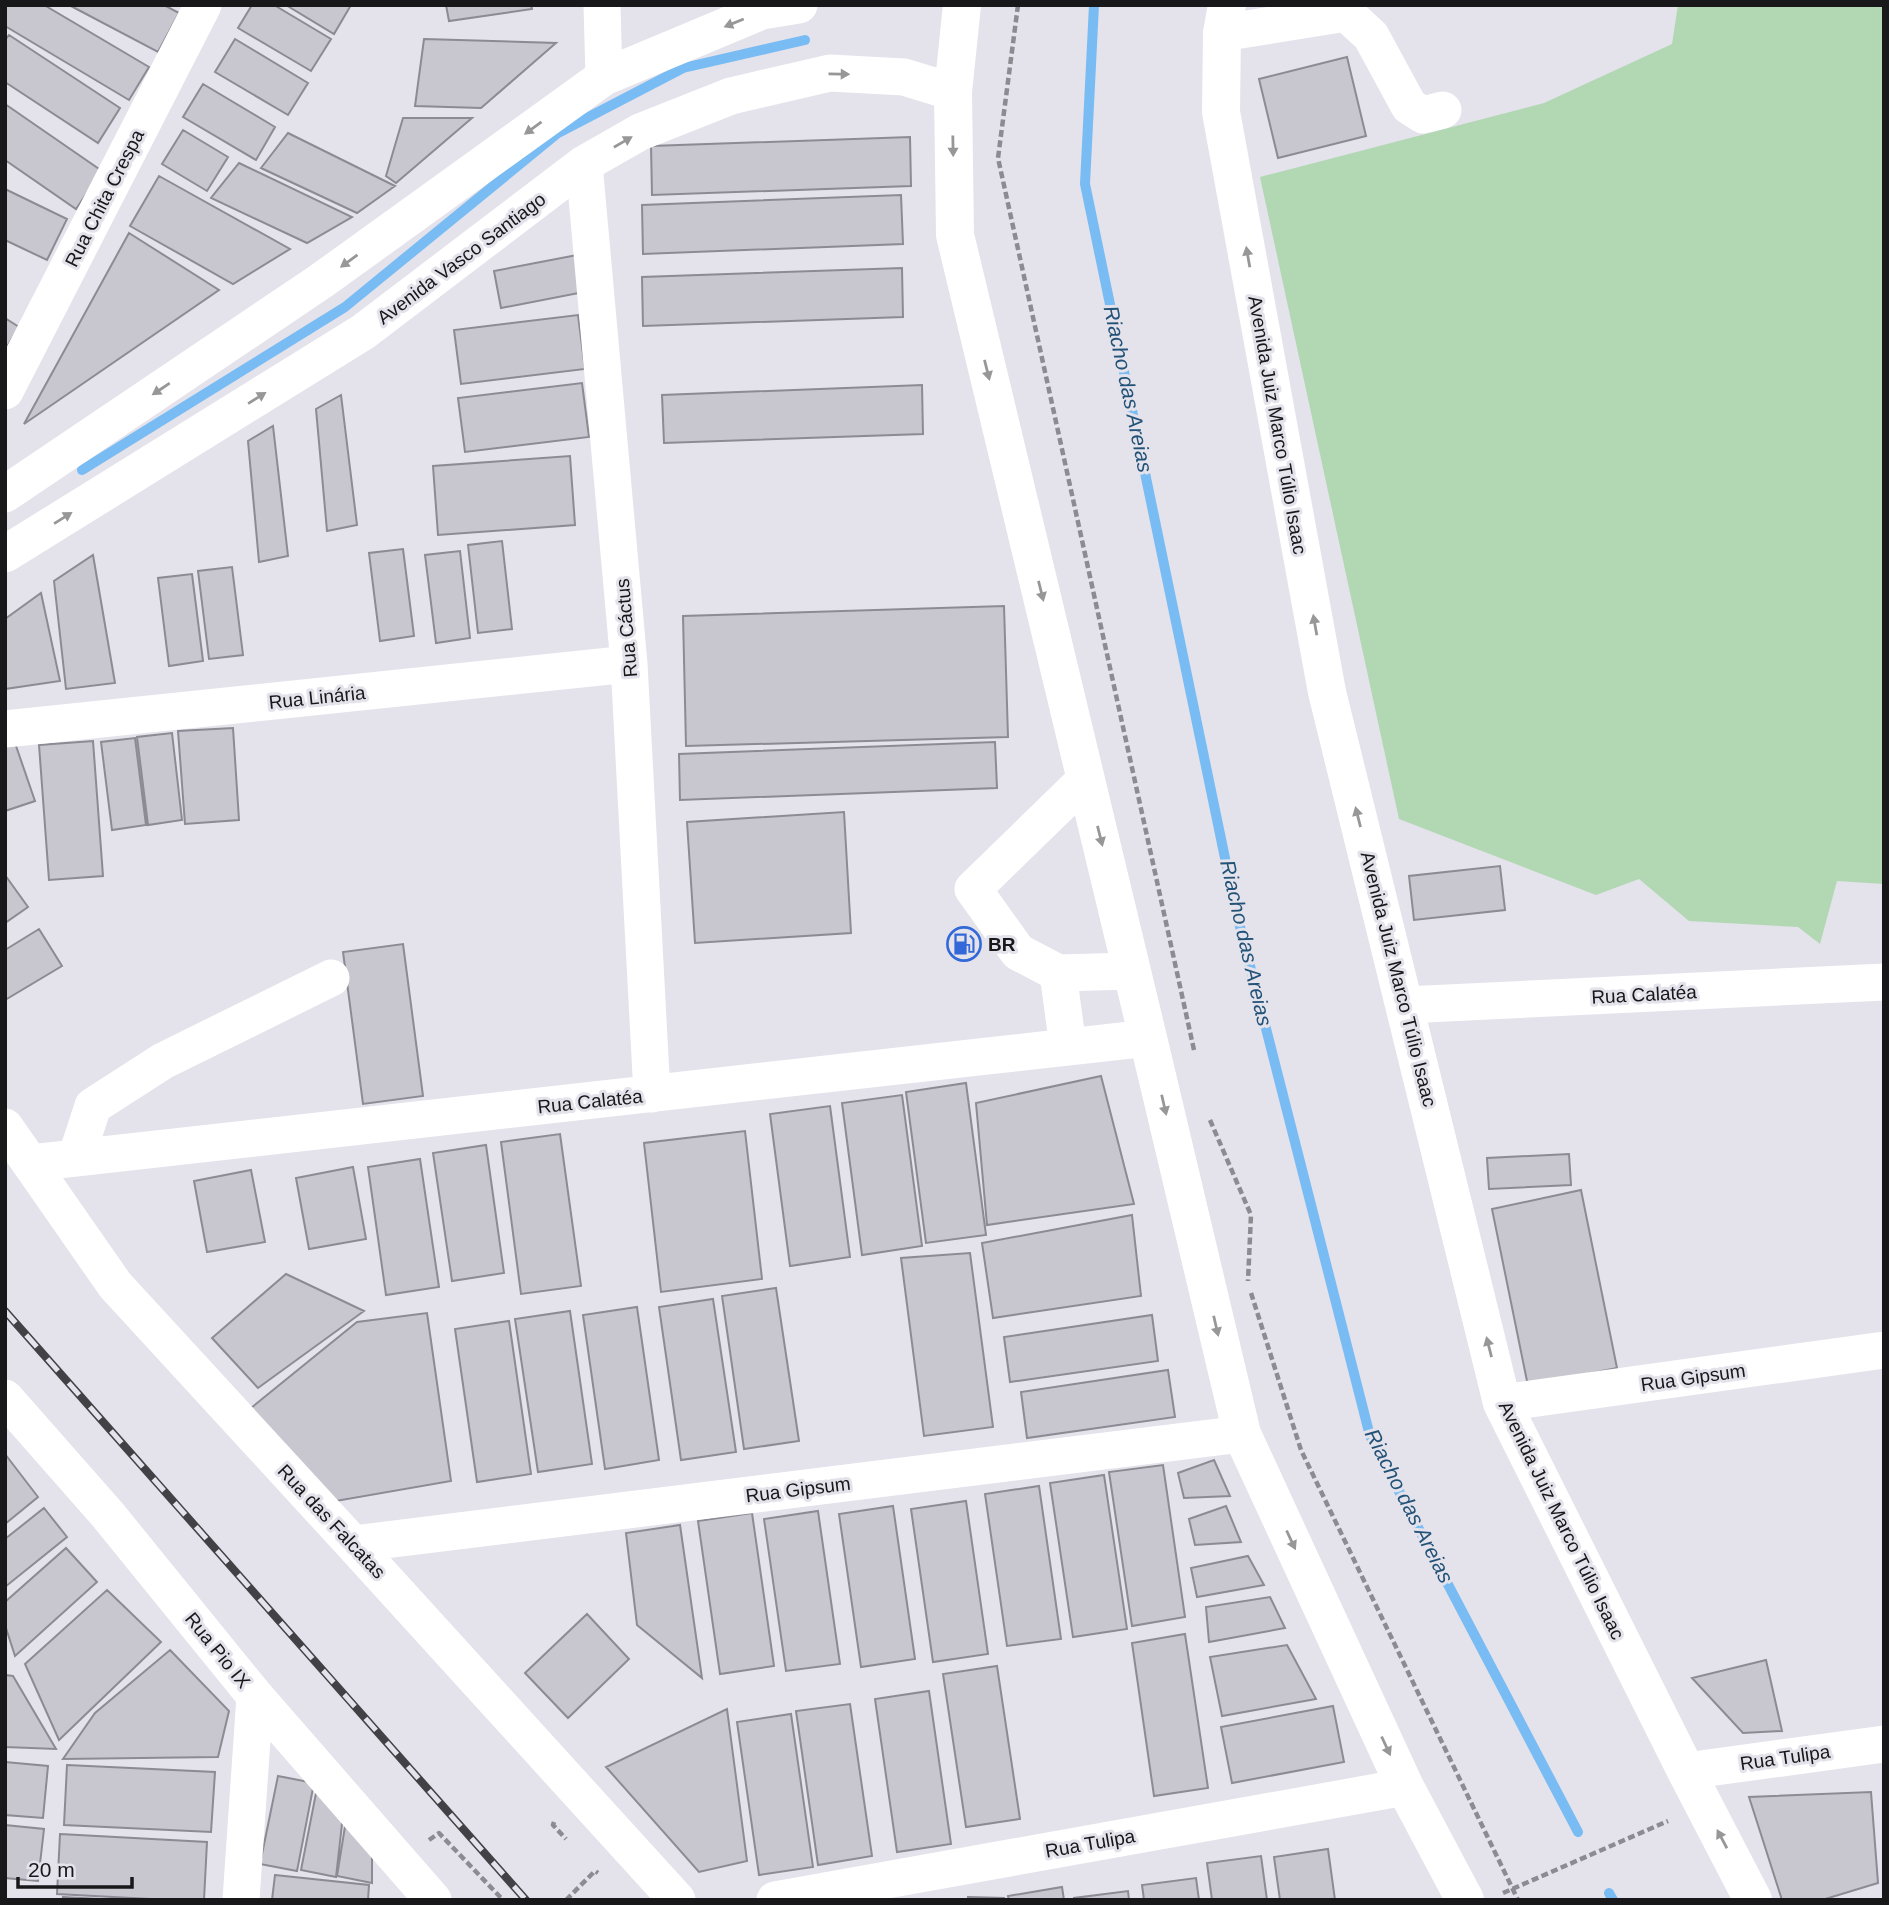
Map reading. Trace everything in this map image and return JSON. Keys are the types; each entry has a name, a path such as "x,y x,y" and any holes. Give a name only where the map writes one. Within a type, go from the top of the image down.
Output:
{"main road":[{"path":"962,5 953,92 955,235 1242,1434 1405,1787 1483,1897"},
{"name":"Avenida Juiz Marco Túlio Isaac","path":"1224,19 1221,112 1327,692 1502,1403 1753,1900"}],"street":[{"name":"Rua Chita Crespa","path":"5,391 203,5"},
{"path":"602,5 604,77"},
{"path":"5,494 321,281 604,77 762,12 799,5"},
{"path":"1224,19 1346,13 1371,37 1409,106 1423,115 1443,110"},
{"name":"Avenida Vasco Santiago","path":"5,554 363,332 584,164 640,132 731,96 830,73 904,78 953,92"},
{"name":"Rua Cáctus","path":"584,164 629,664 652,1094"},
{"name":"Rua Linária","path":"5,729 629,664"},
{"path":"1086,779 973,889 1018,953 1058,973 1132,971"},
{"path":"1058,973 1068,1047"},
{"path":"76,1158 93,1106 163,1061 331,978"},
{"name":"Rua Calatéa","path":"1405,1005 1884,982"},
{"name":"Rua Calatéa","path":"31,1163 1148,1038"},
{"name":"Rua das Falcatas","path":"5,1127 115,1286 677,1900"},
{"name":"Rua Gipsum","path":"1502,1403 1884,1350"},
{"name":"Rua Pio IX","path":"5,1398 108,1515 255,1696 433,1900"},
{"name":"Rua Gipsum","path":"353,1544 1242,1434"},
{"path":"241,1900 255,1696"},
{"name":"Rua Tulipa","path":"1686,1771 1884,1744"},
{"name":"Rua Tulipa","path":"775,1900 1405,1787"}],"path":[{"path":"1018,5 998,158 1197,1062"},
{"path":"1208,1116 1251,1215 1248,1281 1301,1450 1518,1900"},
{"path":"1483,1897 1512,1888 1704,1805"},
{"path":"400,1861 439,1833 503,1900"},
{"path":"566,1900 595,1871 605,1880"}],"green space":[{"path":"1678,5 1884,5 1884,884 1837,881 1820,944 1798,927 1689,921 1639,879 1596,895 1399,819 1260,177 1544,103 1672,44"}],"building":[{"path":"5,5 44,5 149,67 129,100 5,26"},
{"path":"69,5 164,5 179,13 158,52"},
{"path":"252,5 274,5 331,39 311,71 238,28"},
{"path":"286,5 351,5 334,34"},
{"path":"446,5 531,5 532,9 449,21"},
{"path":"9,35 120,108 98,143 5,82 5,40"},
{"path":"235,39 308,83 288,115 215,72"},
{"path":"424,39 556,43 481,108 415,106"},
{"path":"1347,57 1366,136 1278,158 1259,79"},
{"path":"203,84 275,127 256,160 183,117"},
{"path":"5,104 102,171 76,209 5,160"},
{"path":"403,118 472,118 396,183 386,176"},
{"path":"183,130 228,157 207,191 162,164"},
{"path":"288,133 395,186 357,213 261,168"},
{"path":"910,137 911,186 652,195 651,146"},
{"path":"239,163 352,217 307,243 211,198"},
{"path":"159,176 290,249 233,284 130,226"},
{"path":"5,189 67,219 47,260 5,240"},
{"path":"901,195 903,244 643,254 642,205"},
{"path":"129,233 219,290 24,424"},
{"path":"577,255 584,292 501,308 494,271"},
{"path":"902,268 903,317 643,326 642,277"},
{"path":"578,315 585,369 461,384 454,330"},
{"path":"5,318 19,327 5,350"},
{"path":"582,383 589,437 465,452 458,398"},
{"path":"922,385 923,434 664,443 662,395"},
{"path":"341,395 357,525 327,531 316,409"},
{"path":"273,426 288,556 259,562 248,441"},
{"path":"570,456 575,525 438,535 433,466"},
{"path":"502,541 512,629 478,633 468,545"},
{"path":"403,549 414,636 380,641 369,553"},
{"path":"460,551 470,638 436,643 425,555"},
{"path":"93,555 115,683 66,689 54,581"},
{"path":"232,567 243,655 209,659 198,571"},
{"path":"192,574 203,661 169,666 158,578"},
{"path":"41,593 60,681 5,689 5,619"},
{"path":"1004,606 1008,737 686,746 683,616"},
{"path":"233,728 239,820 185,824 178,731"},
{"path":"172,733 182,820 148,825 137,737"},
{"path":"135,738 146,825 112,830 101,742"},
{"path":"93,741 103,876 49,880 39,745"},
{"path":"995,742 997,788 680,800 679,754"},
{"path":"15,743 35,801 5,811 5,747"},
{"path":"844,812 851,933 695,943 687,822"},
{"path":"1500,866 1505,910 1414,920 1409,876"},
{"path":"5,875 28,907 5,923"},
{"path":"39,929 62,966 5,1000 5,950"},
{"path":"403,944 423,1096 363,1104 343,952"},
{"path":"1101,1076 1134,1204 987,1225 976,1103"},
{"path":"966,1083 986,1235 926,1243 906,1092"},
{"path":"902,1095 922,1246 862,1255 842,1103"},
{"path":"830,1106 850,1257 790,1266 770,1114"},
{"path":"745,1131 762,1279 661,1292 644,1143"},
{"path":"560,1134 581,1286 521,1294 501,1142"},
{"path":"486,1145 504,1273 452,1281 433,1153"},
{"path":"1569,1154 1571,1185 1489,1189 1487,1158"},
{"path":"420,1159 439,1287 386,1295 368,1167"},
{"path":"353,1167 366,1239 309,1249 296,1178"},
{"path":"251,1170 265,1242 207,1252 194,1181"},
{"path":"1581,1190 1617,1368 1528,1386 1492,1209"},
{"path":"1132,1215 1141,1296 993,1318 982,1243"},
{"path":"970,1253 993,1427 924,1436 901,1258"},
{"path":"286,1274 364,1311 258,1388 212,1338"},
{"path":"776,1288 799,1441 744,1449 722,1296"},
{"path":"713,1299 736,1452 681,1460 659,1307"},
{"path":"637,1307 659,1460 605,1469 583,1315"},
{"path":"570,1311 592,1464 538,1472 515,1319"},
{"path":"427,1313 451,1481 336,1501 251,1408 357,1322"},
{"path":"1152,1315 1158,1361 1010,1382 1004,1337"},
{"path":"509,1321 531,1474 477,1482 455,1329"},
{"path":"1168,1370 1175,1417 1027,1438 1021,1392"},
{"path":"5,1454 38,1497 5,1524"},
{"path":"1214,1460 1230,1496 1184,1498 1178,1473"},
{"path":"1163,1465 1185,1617 1132,1626 1109,1472"},
{"path":"1104,1475 1127,1629 1073,1637 1050,1483"},
{"path":"1039,1486 1061,1639 1007,1646 985,1494"},
{"path":"966,1501 988,1654 933,1662 911,1509"},
{"path":"893,1506 915,1659 861,1667 839,1514"},
{"path":"1226,1506 1241,1542 1195,1545 1189,1519"},
{"path":"44,1508 67,1537 5,1587 5,1539"},
{"path":"818,1511 840,1664 786,1671 764,1519"},
{"path":"752,1513 774,1666 720,1674 698,1521"},
{"path":"680,1525 702,1678 637,1625 626,1533"},
{"path":"66,1548 97,1582 15,1656 5,1625 5,1602"},
{"path":"1248,1556 1264,1585 1197,1597 1191,1568"},
{"path":"107,1590 161,1642 59,1740 25,1664"},
{"path":"1270,1597 1285,1628 1209,1642 1206,1607"},
{"path":"587,1614 629,1659 568,1718 525,1673"},
{"path":"1185,1634 1208,1788 1154,1796 1132,1643"},
{"path":"1287,1645 1316,1699 1222,1716 1210,1657"},
{"path":"170,1650 229,1711 218,1757 63,1759 95,1713"},
{"path":"1766,1660 1782,1731 1743,1733 1692,1678"},
{"path":"997,1666 1020,1819 966,1827 943,1674"},
{"path":"5,1675 13,1676 56,1749 5,1747"},
{"path":"929,1691 951,1844 897,1852 875,1699"},
{"path":"850,1704 872,1856 818,1865 796,1711"},
{"path":"1333,1706 1344,1762 1232,1783 1221,1727"},
{"path":"727,1709 747,1861 699,1872 606,1767"},
{"path":"791,1714 813,1867 759,1875 737,1722"},
{"path":"5,1762 48,1766 43,1818 5,1815"},
{"path":"67,1765 215,1772 211,1832 64,1825"},
{"path":"278,1776 314,1783 297,1871 260,1864"},
{"path":"317,1788 343,1815 336,1877 301,1870"},
{"path":"1871,1792 1878,1883 1822,1900 1782,1900 1749,1797"},
{"path":"347,1814 372,1851 372,1883 337,1876"},
{"path":"5,1825 44,1829 38,1881 5,1878"},
{"path":"60,1834 207,1842 204,1900 57,1894"},
{"path":"1328,1849 1335,1900 1280,1900 1274,1857"},
{"path":"1261,1856 1267,1900 1212,1900 1207,1863"},
{"path":"275,1875 369,1885 368,1900 272,1900"},
{"path":"1196,1878 1199,1900 1144,1900 1142,1885"},
{"path":"1062,1887 1064,1900 1009,1900 1008,1896"},
{"path":"1128,1891 1129,1900 1074,1900 1074,1898"},
{"path":"63,1897 119,1900 62,1900"},
{"path":"968,1897 1004,1898 1004,1900 968,1900"}],"waterway":[{"name":"Riacho das Areias","path":"1094,5 1085,184 1236,911 1370,1436 1578,1832"},
{"path":"82,470 345,307 558,133 683,68 805,40"},
{"name":"Riacho das Areias","path":"1609,1893 1613,1900"}],"railway":[{"path":"5,1311 526,1900"}],"place":[{"name":"BR","path":"964,944"}]}
